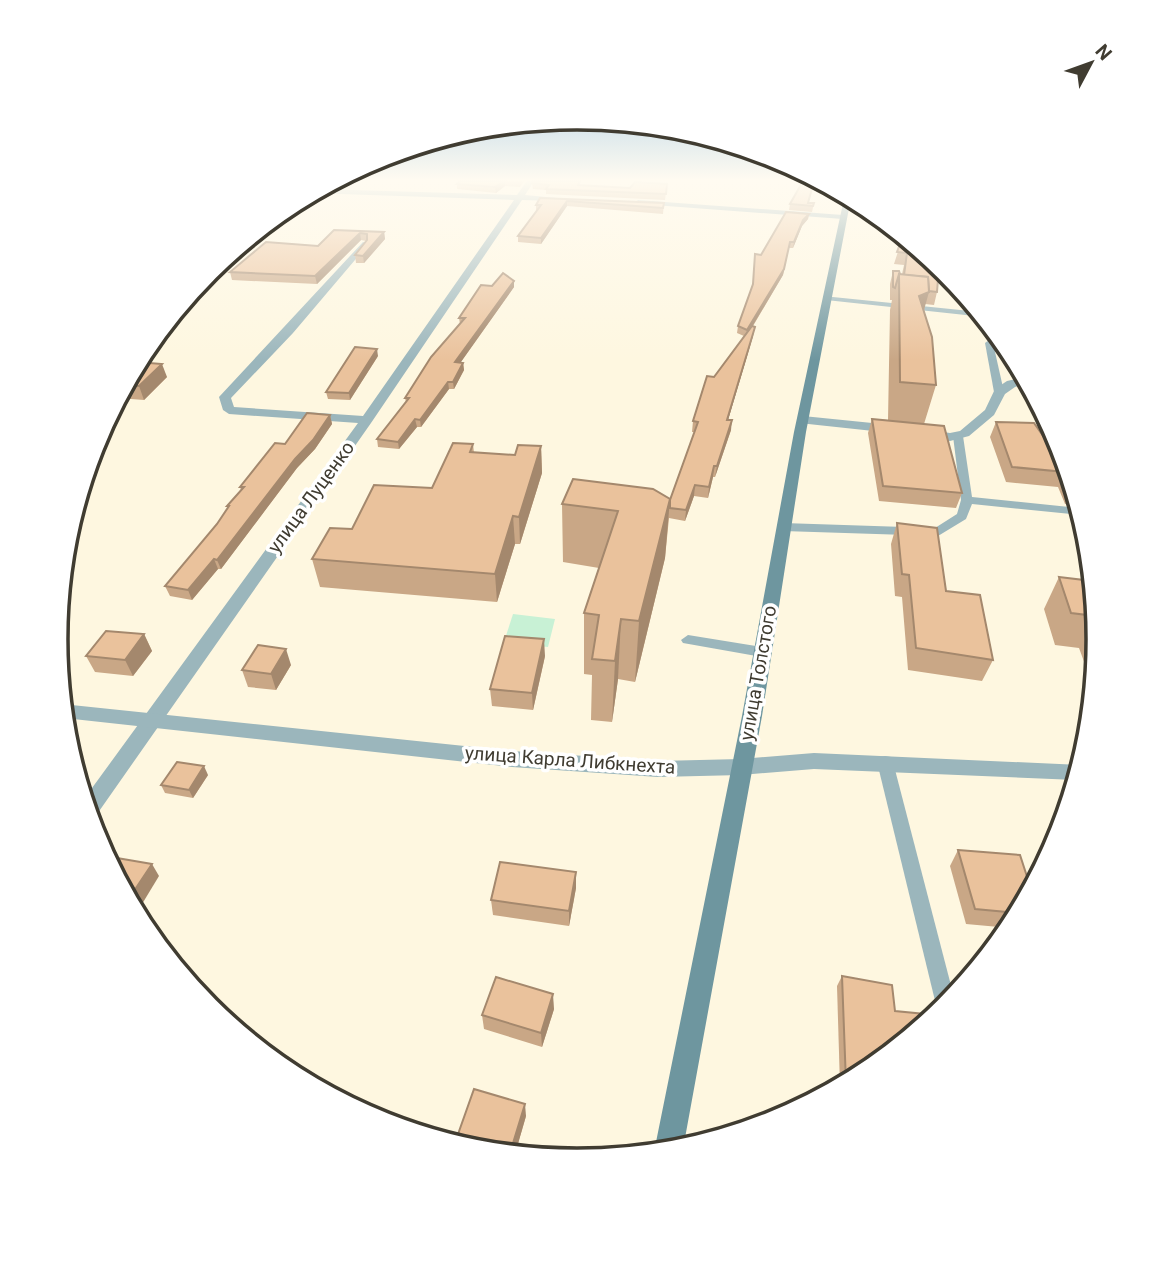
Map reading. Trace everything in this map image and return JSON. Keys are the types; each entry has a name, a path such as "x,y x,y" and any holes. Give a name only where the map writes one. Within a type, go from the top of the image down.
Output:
{"main road":[{"name":"улица Толстого","path":"670,1139 838,241"}],"street":[{"name":"улица Луценко","path":"94,801 367,420 489,241"},
{"path":"363,246 289,331 225,397 229,411 367,420"},
{"path":"803,420 958,436 991,415 999,400 999,392 1017,383"},
{"name":"улица Карла Либкнехта","path":"74,712 512,759 658,769 741,768 814,761 1068,771"}],"lane":[{"path":"826,298 967,313"},
{"path":"989,343 999,392"},
{"path":"783,527 938,532 962,516 967,500 958,436"},
{"path":"967,500 1069,511"},
{"path":"688,640 762,652"},
{"path":"885,762 942,993"}],"green space":[{"path":"513,614 555,619 548,647 504,642"}],"building":[{"path":"323,241 352,241 315,276 230,272 266,242 318,246"},
{"path":"366,241 376,241 363,256 355,255"},
{"path":"769,241 795,241 790,242 784,269 747,330 738,326 753,284 755,254 761,255"},
{"path":"899,246 937,279 937,292 929,291 928,277 904,275 907,253 897,252"},
{"path":"893,271 899,271 900,274 895,288 893,287"},
{"path":"503,273 514,281 455,362 463,363 453,382 448,382 420,420 415,419 398,442 377,439 409,398 405,398 431,357 465,318 459,318 481,285 492,286"},
{"path":"899,274 928,277 929,292 919,296 932,337 936,385 900,382"},
{"path":"752,326 755,327 727,420 732,420 709,487 695,485 686,510 670,508 670,500 698,422 693,421 707,376 714,377"},
{"path":"355,347 377,349 349,393 326,392"},
{"path":"150,363 162,364 139,386 136,386"},
{"path":"307,413 330,415 217,560 214,559 188,590 165,586 217,524 227,506 244,487 240,487 275,443 285,444"},
{"path":"872,419 944,426 962,493 883,486"},
{"path":"996,422 1034,423 1044,437 1058,471 1012,467"},
{"path":"453,443 473,444 470,452 515,455 518,445 541,446 519,517 513,516 495,574 312,559 330,528 352,529 374,485 432,488"},
{"path":"573,479 653,489 670,499 639,621 621,619 615,661 592,659 599,615 584,613 618,511 562,504"},
{"path":"897,523 937,528 946,591 980,595 993,660 916,648 909,575 902,574"},
{"path":"1059,577 1082,580 1085,615 1071,613"},
{"path":"106,631 144,634 125,660 86,656"},
{"path":"505,636 544,639 532,693 490,689"},
{"path":"258,645 286,649 271,674 242,670"},
{"path":"177,762 204,766 189,790 161,785"},
{"path":"958,850 1020,855 1027,876 1006,912 975,909"},
{"path":"118,858 152,864 135,890"},
{"path":"500,862 576,872 569,911 491,900"},
{"path":"842,976 892,985 895,1011 921,1013 887,1043 846,1071"},
{"path":"496,977 553,994 541,1033 482,1015"},
{"path":"474,1089 525,1104 513,1143 458,1133"}]}
